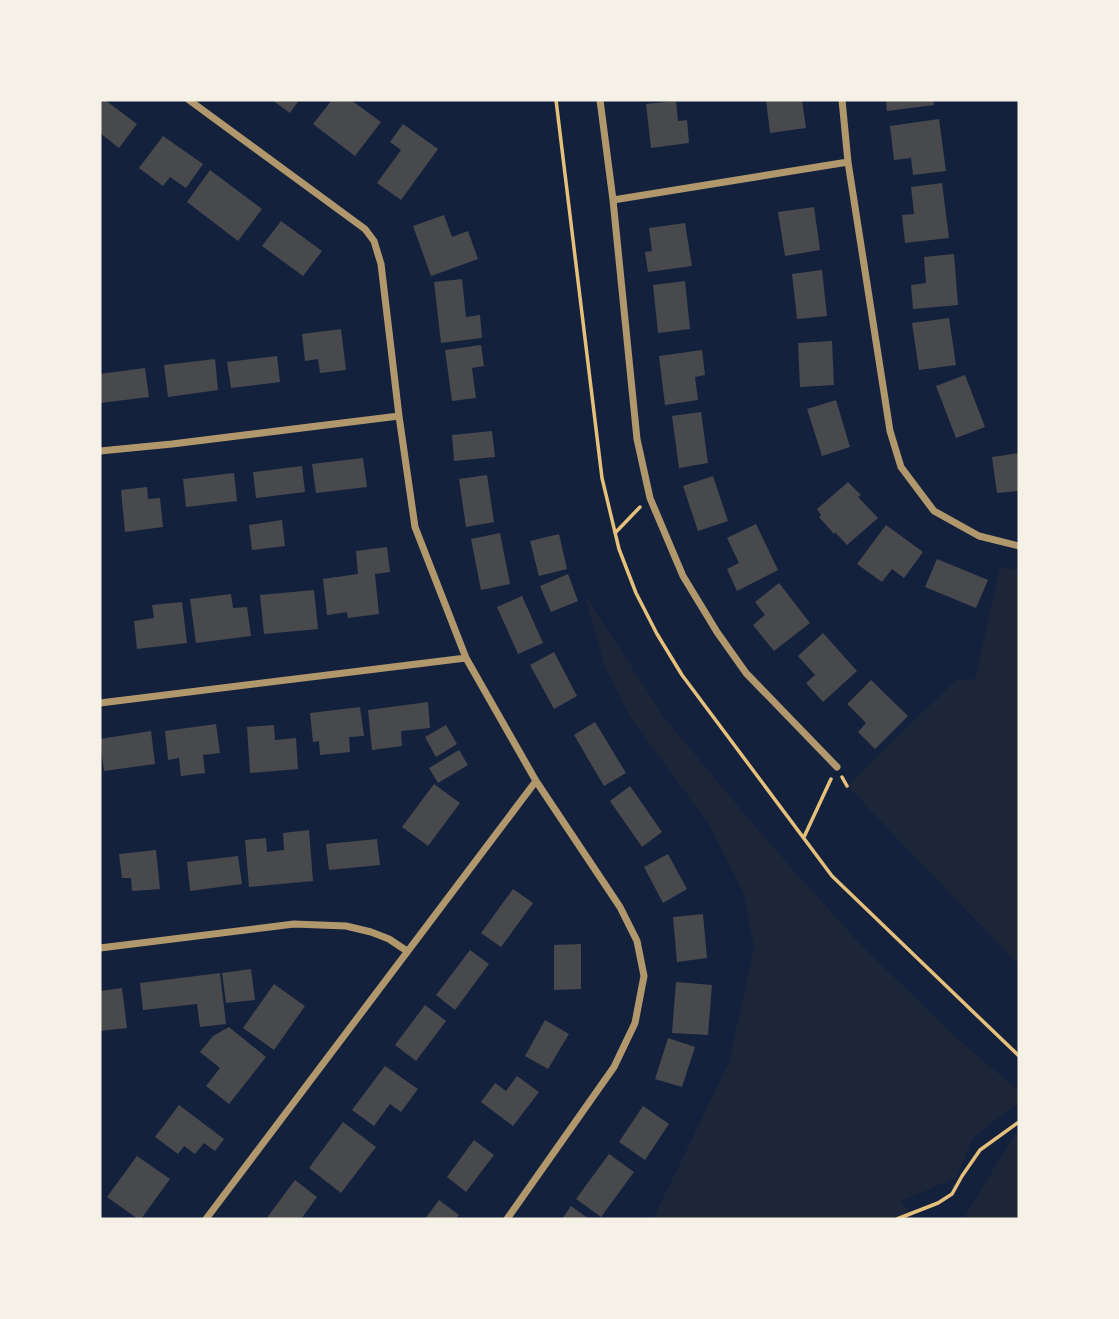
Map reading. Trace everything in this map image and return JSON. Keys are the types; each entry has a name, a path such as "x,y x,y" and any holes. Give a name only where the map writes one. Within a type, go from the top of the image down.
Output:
{"street":[{"path":"189,100 365,229 374,241 381,264 415,527 466,658 536,781 620,907 637,942 644,976 635,1023 614,1067 507,1219"},
{"path":"200,108 206,100"},
{"path":"600,100 637,439 650,498 683,576 732,653 746,673 837,767"},
{"path":"842,100 848,162 890,431 901,467 934,511 979,536 1019,546"},
{"path":"613,201 848,162"},
{"path":"100,451 399,416"},
{"path":"100,703 466,658"},
{"path":"206,1219 536,781"},
{"path":"100,948 294,924 346,926 389,939 407,951"}],"path":[{"path":"615,533 650,498"},
{"path":"837,767 847,786"},
{"path":"804,837 837,767"},
{"path":"897,1219 938,1203 952,1194 981,1150 1019,1122"}],"shaded area":[{"path":"1000,567 1019,570 1019,965 847,786 956,680 975,679"},
{"path":"584,593 663,716 763,836 859,943 951,1033 1019,1091 1019,1102 973,1138 956,1178 901,1201 915,1219 653,1219 729,1062 754,948 744,894 708,823 630,717 605,667"},
{"path":"1019,1132 1019,1219 963,1219 1015,1134"}],"building":[{"path":"100,100 105,100 137,124 119,148 100,133"},
{"path":"272,100 299,100 290,113"},
{"path":"332,100 351,100 381,122 355,156 313,124"},
{"path":"766,100 802,100 806,128 770,133"},
{"path":"886,100 933,100 934,105 887,111"},
{"path":"676,101 678,121 687,120 689,143 651,148 646,104"},
{"path":"939,119 946,171 913,175 911,158 894,160 890,126"},
{"path":"403,124 438,149 401,200 377,183 401,150 390,142"},
{"path":"163,136 203,164 186,188 170,177 163,186 139,168"},
{"path":"210,170 262,209 238,241 187,202"},
{"path":"942,183 949,238 905,243 902,215 914,214 911,187"},
{"path":"814,207 820,250 785,256 778,212"},
{"path":"444,215 452,237 468,231 478,259 431,276 413,226"},
{"path":"281,221 322,251 303,276 262,246"},
{"path":"685,223 692,266 648,272 645,252 652,251 649,228"},
{"path":"954,254 958,305 913,309 911,285 926,283 924,257"},
{"path":"822,270 827,316 797,319 792,274"},
{"path":"462,279 466,317 480,315 482,338 441,343 434,282"},
{"path":"685,281 690,329 658,333 653,285"},
{"path":"949,318 956,365 919,370 912,323"},
{"path":"341,329 346,370 320,373 318,359 305,361 302,334"},
{"path":"832,341 834,385 800,387 798,343"},
{"path":"481,345 484,366 472,368 476,398 452,401 445,350"},
{"path":"702,350 705,375 695,377 698,400 665,405 659,356"},
{"path":"277,356 280,382 231,388 227,362"},
{"path":"215,359 218,390 168,397 164,365"},
{"path":"145,368 149,397 100,403 100,374"},
{"path":"965,375 985,427 956,438 936,386"},
{"path":"836,400 850,447 822,456 807,409"},
{"path":"701,412 708,463 679,468 672,416"},
{"path":"492,431 495,457 454,461 452,435"},
{"path":"1019,453 1019,491 997,493 992,457"},
{"path":"363,458 367,487 316,493 312,464"},
{"path":"302,466 305,492 256,498 253,472"},
{"path":"234,473 237,501 186,507 183,479"},
{"path":"487,475 494,522 466,527 459,479"},
{"path":"713,476 728,521 698,531 683,486"},
{"path":"848,482 878,518 847,545 819,517 821,515 817,509"},
{"path":"147,487 148,499 160,498 163,527 125,532 121,490"},
{"path":"282,520 285,546 252,550 249,525"},
{"path":"756,524 778,570 737,591 727,569 739,563 727,538"},
{"path":"886,525 923,552 904,578 892,569 882,582 857,564"},
{"path":"500,533 510,584 481,590 471,539"},
{"path":"559,534 567,569 539,576 530,541"},
{"path":"387,547 390,572 375,574 379,614 348,618 347,612 327,615 323,579 358,574 356,551"},
{"path":"937,559 988,580 976,608 925,587"},
{"path":"568,574 578,601 551,612 540,586"},
{"path":"779,583 810,623 774,651 753,625 765,615 755,602"},
{"path":"314,590 318,629 264,634 260,595"},
{"path":"231,594 233,608 247,607 251,636 196,643 190,599"},
{"path":"522,596 543,643 518,654 497,607"},
{"path":"182,602 187,643 137,649 134,621 154,618 152,605"},
{"path":"823,633 857,671 823,702 806,683 815,675 798,656"},
{"path":"554,652 577,696 554,709 530,665"},
{"path":"871,680 908,716 875,749 858,732 866,723 847,704"},
{"path":"428,702 430,728 401,731 402,746 372,750 368,710"},
{"path":"360,707 364,736 349,737 350,752 320,755 319,741 313,742 310,713"},
{"path":"595,722 626,773 604,786 574,735"},
{"path":"216,724 220,753 203,755 205,773 181,776 179,758 168,760 165,731"},
{"path":"274,725 275,740 296,738 298,769 250,773 247,727"},
{"path":"446,725 457,744 436,757 425,737"},
{"path":"151,731 155,764 104,771 100,739"},
{"path":"459,750 468,765 438,783 429,768"},
{"path":"434,784 460,803 428,846 402,827"},
{"path":"630,786 662,832 642,847 610,801"},
{"path":"309,830 313,881 249,887 245,840 266,838 267,852 284,850 283,833"},
{"path":"377,839 380,865 329,870 326,844"},
{"path":"156,850 160,889 132,891 131,878 122,878 119,854"},
{"path":"668,854 687,889 663,903 644,867"},
{"path":"238,856 242,884 190,891 187,862"},
{"path":"513,889 533,903 501,947 481,933"},
{"path":"703,914 707,958 677,962 673,917"},
{"path":"581,944 581,989 554,990 554,945"},
{"path":"470,950 489,964 455,1010 436,995"},
{"path":"251,969 255,1000 226,1003 222,973"},
{"path":"220,973 226,1024 200,1027 197,1004 143,1010 140,983"},
{"path":"676,982 712,985 708,1035 672,1033"},
{"path":"274,984 305,1006 274,1050 243,1028"},
{"path":"122,988 127,1028 100,1031 100,991"},
{"path":"425,1005 446,1021 416,1061 395,1045"},
{"path":"545,1020 569,1034 548,1069 525,1056"},
{"path":"229,1027 266,1057 229,1104 206,1086 220,1068 200,1052 213,1036"},
{"path":"668,1038 695,1047 682,1087 655,1079"},
{"path":"385,1066 418,1089 401,1112 390,1104 374,1126 352,1110"},
{"path":"517,1076 539,1092 513,1126 481,1102 495,1083 506,1091"},
{"path":"179,1105 224,1139 215,1151 204,1143 195,1154 184,1146 178,1154 155,1137"},
{"path":"643,1106 669,1124 645,1160 619,1142"},
{"path":"343,1122 376,1147 341,1193 309,1168"},
{"path":"474,1140 494,1155 466,1192 447,1177"},
{"path":"609,1154 634,1172 601,1217 576,1199"},
{"path":"137,1156 170,1179 141,1219 107,1197"},
{"path":"295,1180 317,1197 301,1219 266,1219"},
{"path":"439,1200 459,1215 456,1219 425,1219"},
{"path":"571,1206 589,1219 562,1219"}]}
